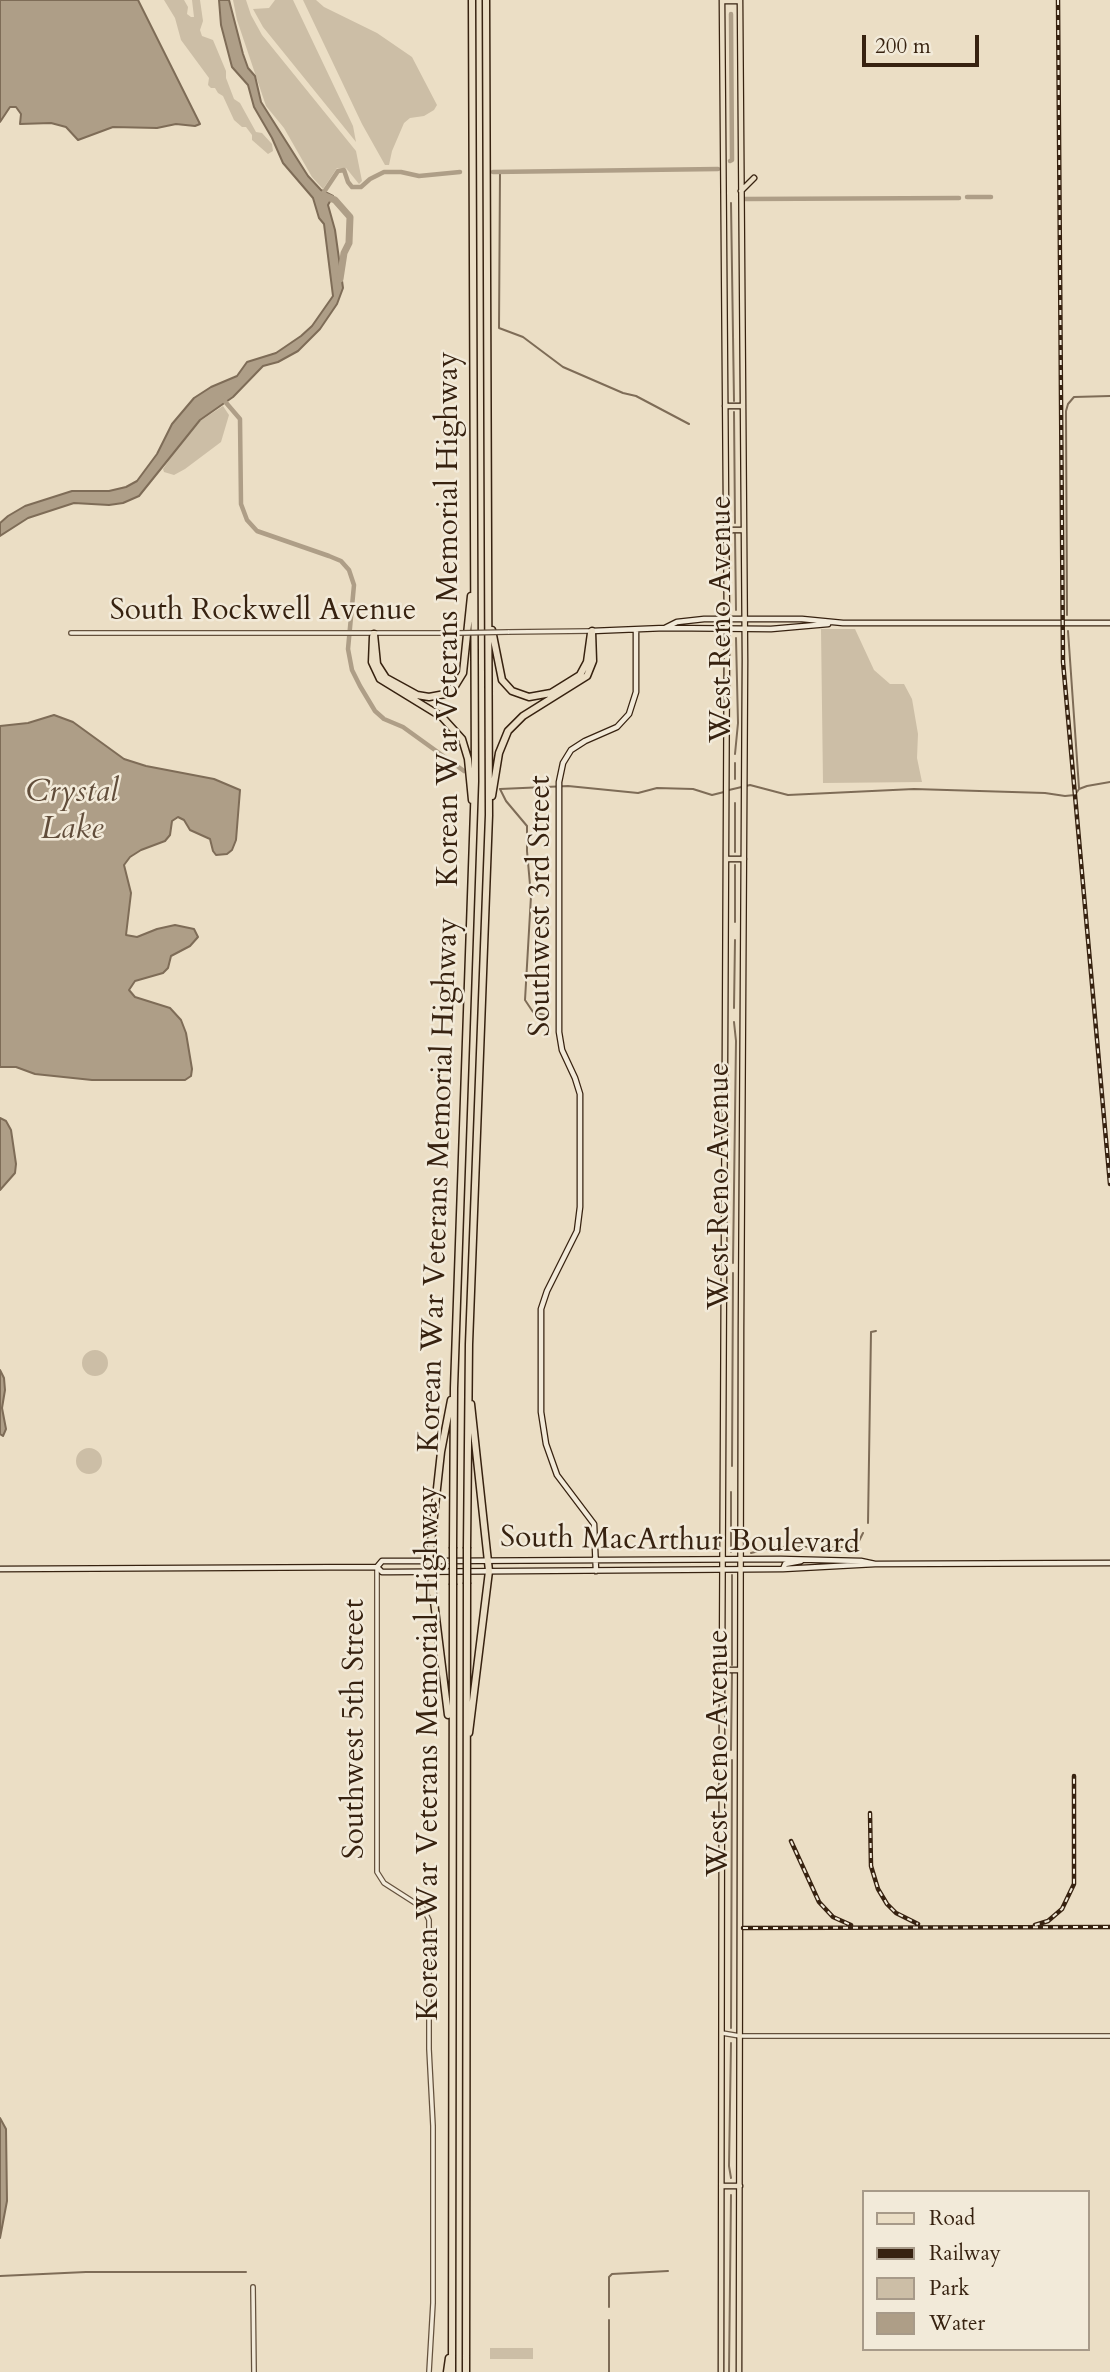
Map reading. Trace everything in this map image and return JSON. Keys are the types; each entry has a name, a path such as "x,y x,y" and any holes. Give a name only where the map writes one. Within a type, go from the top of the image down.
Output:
{"highway":[{"name":"Korean War Veterans Memorial Highway","path":"452,2372 454,1388 475,826 472,0"},
{"name":"Korean War Veterans Memorial Highway","path":"468,2372 468,1384 489,815 485,0"},
{"path":"374,634 377,664 386,678 424,696 435,697 448,692 458,684 465,664 475,566"},
{"path":"489,611 499,673 506,685 523,696 545,695 580,675 587,662 592,631"},
{"path":"489,815 504,738 523,716 587,676 593,661 592,631"},
{"path":"374,634 371,655 377,675 388,685 442,717 462,739 468,759 475,826"},
{"path":"466,1753 489,1571 468,1384"},
{"path":"452,1765 446,1690 429,1561 441,1452 454,1388"},
{"path":"447,2372 452,2335"}],"main road":[{"path":"722,1 740,0"},
{"name":"West Reno Avenue","path":"739,2372 745,629 740,0"},
{"name":"West Reno Avenue","path":"721,2372 727,629 722,1"},
{"path":"740,191 754,178"},
{"path":"725,406 743,406"},
{"path":"726,530 744,530"},
{"path":"665,628 682,621 727,619 843,623 1110,623"},
{"path":"665,628 745,629 843,623"},
{"name":"South Rockwell Avenue","path":"592,631 665,628"},
{"name":"Southwest 3rd Street","path":"596,1571 594,1524 557,1475 546,1444 541,1412 541,1309 577,1231 580,1207 579,1094 562,1050 559,1032 559,782 563,763 572,750 617,727 629,715 636,692 636,631"},
{"path":"726,859 744,859"},
{"name":"South MacArthur Boulevard","path":"377,1567 382,1561 488,1560 741,1559 861,1561 875,1564"},
{"path":"637,1570 651,1560"},
{"path":"659,1570 661,1564 675,1560"},
{"path":"783,1569 785,1564 805,1560"},
{"path":"875,1564 1110,1563"},
{"name":"South MacArthur Boulevard","path":"0,1569 377,1567 382,1572 431,1572 741,1570 875,1564"},
{"path":"722,1670 740,1670"},
{"path":"722,2186 740,2186"}],"street":[{"name":"South Rockwell Avenue","path":"71,633 207,631 374,634 592,631"},
{"name":"Southwest 5th Street","path":"377,1567 377,1872 384,1883 421,1905 428,1914 433,2126 433,2302 429,2372"},
{"path":"722,2033 740,2036 1110,2036"},
{"path":"253,2287 254,2372"}],"green space":[{"path":"164,0 184,0 188,7 187,14 194,17 192,0 200,0 202,36 213,40 234,99 240,103 256,132 262,133 272,144 273,151 268,154 252,140 246,127 234,120 223,96 208,85 209,78 181,40 175,18"},
{"path":"233,0 246,0 262,35 356,151 362,181 359,184 346,168 337,168 323,189 312,177 284,128 266,106 237,20"},
{"path":"275,0 293,0 353,126 356,142 263,27 253,9 269,8"},
{"path":"303,0 316,0 324,7 377,33 412,57 437,105 424,116 410,118 404,123 389,165 385,165 362,124"},
{"path":"223,406 229,415 221,442 174,475 164,472 163,469 176,450 200,421"},
{"path":"821,629 855,629 874,670 890,684 904,684 912,699 922,782 823,783"},
{"path":"95,1350 104,1354 108,1363 104,1372 95,1376 86,1372 82,1363 86,1354"},
{"path":"89,1448 98,1452 102,1461 98,1470 89,1474 80,1470 76,1461 80,1452"},
{"path":"490,2348 533,2348 533,2359 490,2359"}],"water":[{"path":"0,0 138,0 200,124 176,124 157,128 113,127 78,140 66,127 51,123 20,124 21,114 16,107 10,107 0,122"},
{"path":"219,0 229,0 243,54 248,68 255,76 261,102 308,176 321,190 333,196 328,205 335,230 343,288 337,304 320,329 298,351 278,362 263,366 233,397 200,420 139,496 123,503 109,505 74,503 28,518 0,536 0,523 25,506 72,491 109,491 137,481 157,454 172,424 194,398 237,376 247,362 276,353 301,336 312,326 333,296 324,224 319,218 313,198 283,163 254,107 248,85 232,67 221,25"},
{"name":"Crystal Lake","path":"54,715 73,722 124,759 214,779 240,790 236,840 227,854 216,855 210,839 190,830 184,820 178,817 172,821 170,835 165,841 141,850 124,865 131,893 126,935 137,937 175,925 194,929 198,937 190,946 171,956 168,968 163,973 135,981 129,990 135,997 170,1008 181,1020 192,1069 191,1076 185,1080 92,1080 35,1074 16,1067 0,1067 0,726 28,723"},
{"path":"0,1118 6,1121 11,1130 16,1164 15,1173 0,1190"},
{"path":"0,1370 5,1390 2,1408 6,1429 3,1436 0,1434"},
{"path":"0,2118 6,2129 7,2201 0,2238"}],"waterway":[{"path":"730,161 731,14"},
{"path":"493,172 718,169"},
{"path":"322,195 338,171 344,170 352,187 361,187 384,172 419,176 460,172"},
{"path":"500,172 499,328 523,337 563,367 636,396 689,424"},
{"path":"325,196 335,200 350,217 349,243 344,253 340,279"},
{"path":"967,197 991,197"},
{"path":"745,199 959,198"},
{"path":"731,203 734,401"},
{"path":"1067,615 1066,411 1074,397 1110,396"},
{"path":"222,398 240,419 241,504 247,520 257,531 341,561 349,570 354,585 348,649 352,670 360,686 375,711 384,719 403,727 464,771"},
{"path":"734,412 735,523"},
{"path":"735,534 736,610"},
{"path":"1068,631 1079,788"},
{"path":"735,754 738,723 736,638"},
{"path":"735,763 735,779"},
{"path":"729,790 750,785 788,795 914,789 1065,796 1075,795 1079,789 1087,786 1110,782"},
{"path":"549,1016 533,1012 525,1000 531,896 527,826 506,801 500,789 568,786 638,793 657,788 693,789 712,795 724,792"},
{"path":"735,803 735,852"},
{"path":"735,865 735,922"},
{"path":"734,1008 735,940"},
{"path":"733,1263 734,1022"},
{"path":"732,1466 733,1273"},
{"path":"868,1523 871,1332 876,1331"},
{"path":"731,1492 731,1552"},
{"path":"821,1547 853,1547 863,1533"},
{"path":"751,1553 774,1547"},
{"path":"781,1547 812,1547"},
{"path":"732,1575 732,1665"},
{"path":"731,1750 732,1673"},
{"path":"731,2028 732,1760"},
{"path":"731,2043 731,2178"},
{"path":"729,2372 731,2195"},
{"path":"609,2307 609,2277 612,2274 668,2271"},
{"path":"0,2276 86,2272 246,2272"},
{"path":"609,2320 609,2372"}],"railway":[{"path":"1058,0 1063,662 1110,1184"},
{"path":"1035,1925 1048,1921 1062,1909 1074,1884 1074,1776"},
{"path":"870,1813 871,1866 878,1889 896,1913 918,1924"},
{"path":"791,1841 819,1902 833,1917 851,1925"},
{"path":"743,1928 1110,1927"}]}
